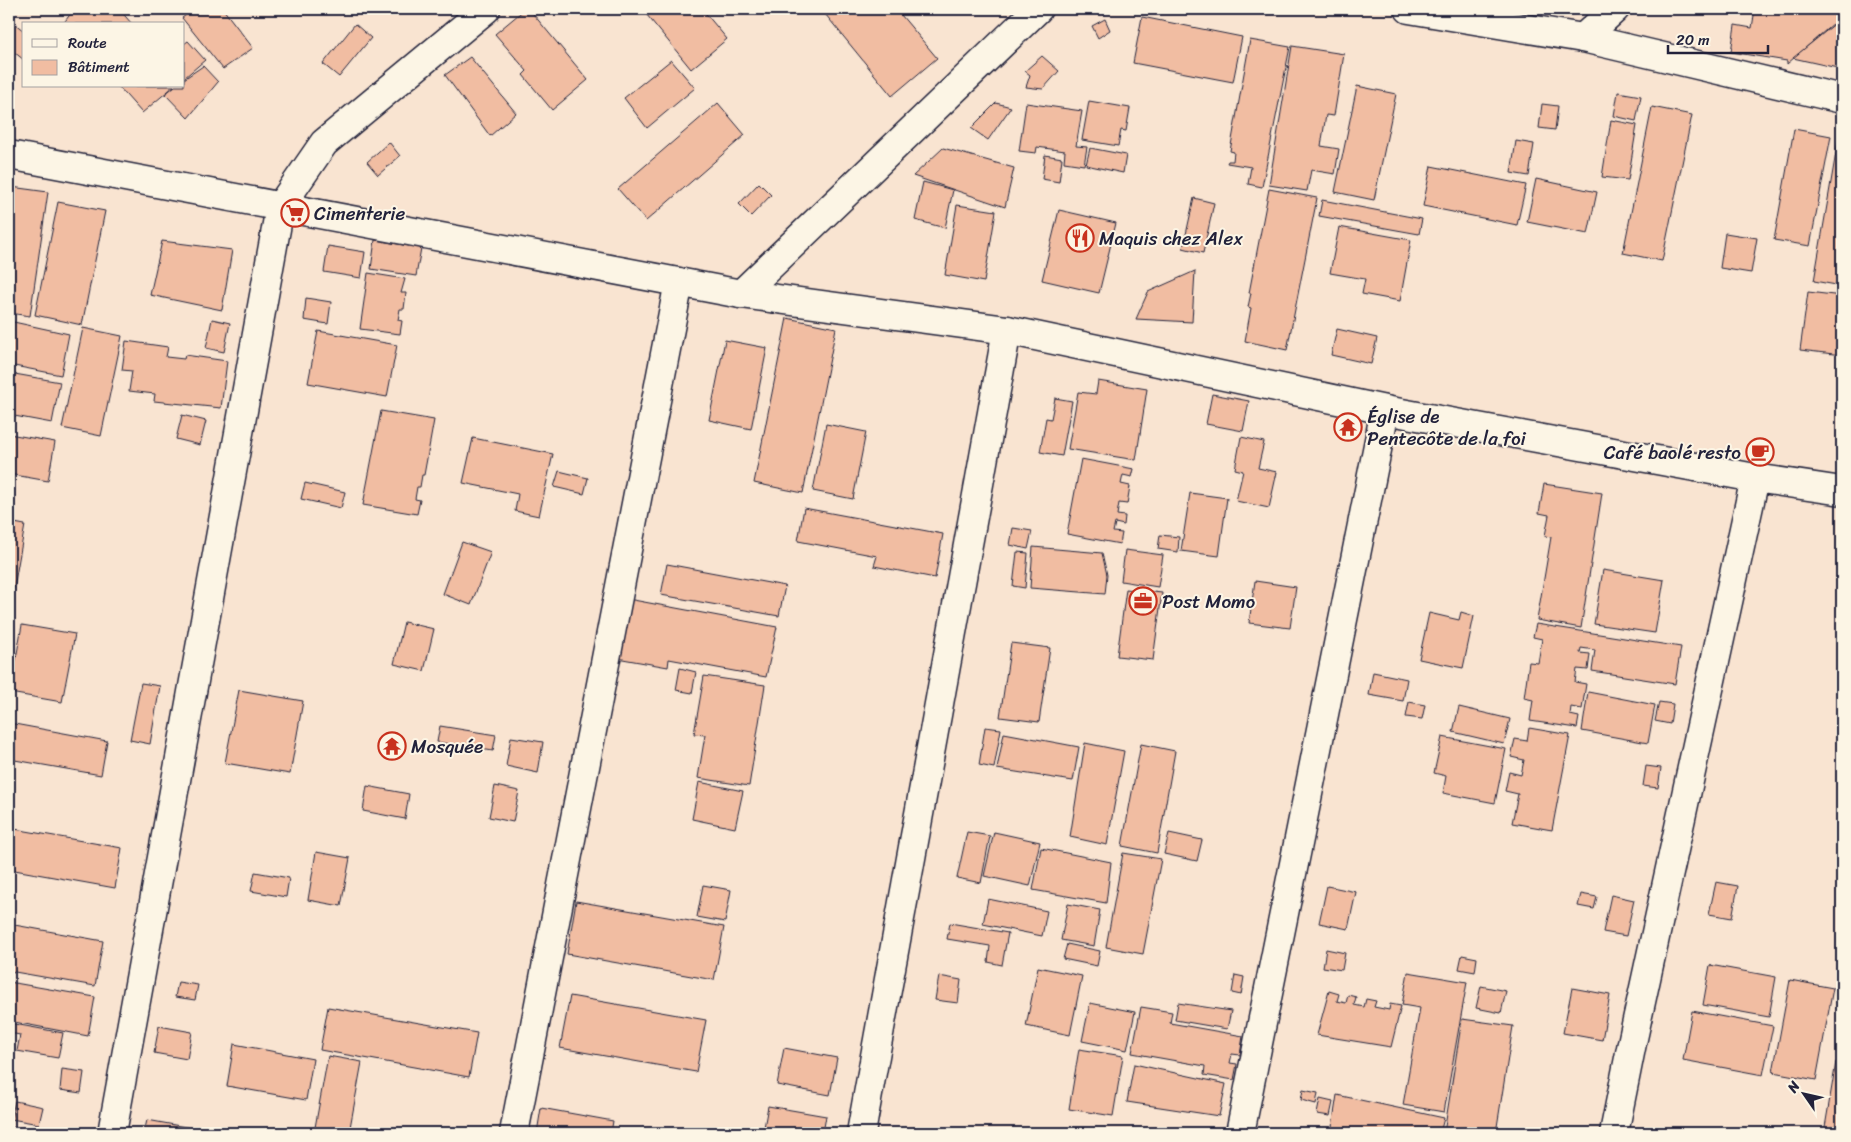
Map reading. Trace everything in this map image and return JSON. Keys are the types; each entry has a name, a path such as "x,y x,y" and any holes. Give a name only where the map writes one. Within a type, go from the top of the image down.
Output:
{"street":[{"path":"112,1133 280,207 324,143 486,9"},
{"path":"741,294 1038,9"},
{"path":"1409,9 1583,38 1842,99"},
{"path":"1583,38 1615,9"},
{"path":"9,155 741,294 1008,330 1385,410 1755,478 1842,490"},
{"path":"514,1133 679,282"},
{"path":"861,1133 1008,330"},
{"path":"1240,1133 1385,410"},
{"path":"1614,1133 1636,1023 1755,478"}],"building":[{"path":"74,9 119,9 130,22 64,22"},
{"path":"194,9 223,9 253,48 223,69 182,18"},
{"path":"525,9 529,9 588,80 552,110 523,75 527,71 495,34"},
{"path":"642,9 702,9 727,39 691,69"},
{"path":"821,9 896,9 937,58 892,96"},
{"path":"1755,9 1842,9 1842,16 1787,64 1787,61 1731,52 1735,25 1752,28"},
{"path":"1142,17 1242,37 1233,82 1133,63"},
{"path":"1842,18 1842,69 1793,58"},
{"path":"9,19 22,29 22,58 9,48"},
{"path":"1105,19 1110,30 1098,38 1092,26"},
{"path":"355,24 371,38 339,77 323,64"},
{"path":"1250,40 1290,47 1262,187 1248,184 1251,167 1227,163 1228,161 1233,161 1234,152 1230,151"},
{"path":"188,41 205,60 185,77 185,43"},
{"path":"1292,46 1344,54 1334,116 1326,115 1321,146 1339,149 1335,174 1311,170 1307,191 1269,185"},
{"path":"1042,56 1059,71 1043,89 1026,87 1030,75 1025,71"},
{"path":"470,57 516,113 490,136 445,75"},
{"path":"671,60 695,88 647,128 624,98"},
{"path":"203,66 218,82 188,118 165,94 172,88 185,88 185,78"},
{"path":"1357,86 1396,94 1374,200 1335,192"},
{"path":"120,88 172,88 142,113"},
{"path":"1618,92 1641,96 1636,121 1614,116"},
{"path":"1089,101 1130,108 1126,131 1121,130 1118,146 1082,140"},
{"path":"718,103 745,135 646,221 618,189"},
{"path":"996,103 1011,107 988,140 971,128"},
{"path":"1026,103 1082,111 1076,146 1087,147 1084,165 1064,162 1065,151 1037,147 1036,153 1019,151"},
{"path":"1542,104 1558,106 1555,130 1539,128"},
{"path":"1652,107 1692,115 1662,261 1623,253"},
{"path":"1611,120 1637,125 1628,180 1602,177"},
{"path":"1794,129 1831,136 1810,246 1774,240"},
{"path":"1516,141 1534,144 1529,176 1511,173"},
{"path":"1838,141 1842,142 1842,286 1814,281"},
{"path":"389,142 400,156 378,175 367,162"},
{"path":"943,148 1014,168 1005,207 913,176"},
{"path":"1090,148 1126,155 1123,173 1086,165"},
{"path":"1045,155 1062,158 1059,182 1042,179"},
{"path":"1431,166 1526,185 1517,225 1423,206"},
{"path":"1536,179 1597,192 1588,234 1527,222"},
{"path":"923,182 953,190 945,228 915,220"},
{"path":"759,183 771,195 751,216 739,204"},
{"path":"11,187 48,192 30,316 9,313 9,202"},
{"path":"1269,189 1317,198 1287,350 1245,341 1251,308 1248,307 1251,293 1249,293"},
{"path":"1194,198 1214,203 1203,253 1183,248"},
{"path":"1322,200 1422,219 1419,234 1319,216"},
{"path":"58,202 105,211 82,325 35,315"},
{"path":"957,205 996,211 984,282 945,275"},
{"path":"1059,210 1116,223 1099,293 1042,280"},
{"path":"1339,227 1411,240 1400,301 1362,294 1365,279 1330,273"},
{"path":"1725,233 1757,238 1751,273 1720,268"},
{"path":"375,240 421,248 416,276 371,269"},
{"path":"162,241 232,250 222,310 150,295"},
{"path":"328,246 365,252 361,278 324,272"},
{"path":"1195,271 1192,322 1136,319 1148,292"},
{"path":"368,273 405,279 401,293 406,293 404,309 400,309 398,320 402,321 400,334 360,329"},
{"path":"1808,292 1842,296 1842,355 1800,350"},
{"path":"306,298 331,302 328,324 304,320"},
{"path":"787,318 836,328 803,493 754,483"},
{"path":"212,319 230,323 224,352 206,348"},
{"path":"9,321 69,334 61,375 9,365"},
{"path":"83,328 122,336 101,436 62,428"},
{"path":"1337,329 1377,338 1371,364 1331,355"},
{"path":"318,331 397,345 387,397 308,383"},
{"path":"725,340 767,348 751,429 709,420"},
{"path":"126,341 168,347 166,357 184,359 185,355 227,361 221,408 154,401 155,394 129,391 132,371 122,370"},
{"path":"9,373 60,382 52,423 9,415"},
{"path":"1098,381 1147,389 1136,460 1068,449 1078,392 1096,394"},
{"path":"1212,394 1249,401 1243,431 1206,424"},
{"path":"1055,398 1072,401 1062,456 1040,452 1046,418 1051,419"},
{"path":"381,411 434,420 424,475 422,475 420,487 417,487 415,499 420,500 417,514 363,505"},
{"path":"182,415 206,421 200,445 176,439"},
{"path":"826,424 866,432 853,499 813,491"},
{"path":"9,434 55,442 48,481 9,474"},
{"path":"1241,437 1264,442 1258,468 1277,472 1269,508 1236,501 1243,471 1235,469"},
{"path":"473,438 553,454 539,516 515,511 518,494 463,483"},
{"path":"1081,459 1134,469 1132,477 1123,475 1121,484 1130,486 1127,504 1119,503 1117,515 1125,516 1124,525 1115,523 1113,532 1122,533 1120,544 1067,534"},
{"path":"559,471 588,478 584,494 554,487"},
{"path":"305,483 345,492 341,508 301,499"},
{"path":"1544,484 1602,493 1581,628 1537,620 1551,537 1545,536 1549,515 1539,513"},
{"path":"1190,493 1227,498 1219,556 1181,551"},
{"path":"804,508 943,534 935,578 874,566 877,556 798,541"},
{"path":"9,522 25,525 12,599 9,598"},
{"path":"1013,528 1032,531 1028,549 1010,545"},
{"path":"1160,535 1179,537 1178,552 1158,549"},
{"path":"462,542 491,552 471,605 443,594"},
{"path":"1033,547 1102,553 1107,575 1105,594 1030,588"},
{"path":"1125,550 1163,555 1158,587 1121,581"},
{"path":"1017,552 1028,553 1025,588 1013,586"},
{"path":"667,564 785,586 779,616 661,595"},
{"path":"1603,570 1664,580 1655,633 1594,624"},
{"path":"1255,581 1296,587 1290,628 1249,623"},
{"path":"1126,589 1162,593 1153,660 1117,656"},
{"path":"628,599 777,627 766,677 669,659 668,667 617,658"},
{"path":"1461,612 1474,616 1463,668 1419,659 1429,613 1459,620"},
{"path":"404,622 434,629 424,671 394,664"},
{"path":"1536,624 1681,647 1675,684 1592,671 1595,650 1581,648 1580,653 1590,654 1588,670 1577,669 1575,682 1586,684 1582,709 1571,707 1570,715 1579,717 1577,728 1530,721 1533,700 1524,698 1529,662 1538,663 1542,639 1533,637"},
{"path":"22,625 75,634 62,702 10,693"},
{"path":"1011,643 1050,648 1039,722 1000,717"},
{"path":"680,668 696,672 692,693 676,690"},
{"path":"1373,672 1407,679 1403,701 1369,695"},
{"path":"704,676 765,685 749,786 698,778 705,735 694,734"},
{"path":"141,683 160,686 150,744 130,740"},
{"path":"239,690 303,701 290,774 225,763"},
{"path":"1588,692 1655,705 1648,743 1582,731"},
{"path":"1409,702 1425,705 1422,719 1406,717"},
{"path":"1659,702 1673,704 1670,724 1655,721"},
{"path":"1459,707 1510,719 1504,744 1453,732"},
{"path":"9,723 107,741 101,775 9,759"},
{"path":"440,726 496,735 493,751 437,742"},
{"path":"985,727 1001,729 994,768 979,765"},
{"path":"1529,728 1570,735 1552,830 1512,823 1518,794 1505,791 1509,772 1521,775 1524,760 1511,757 1515,739 1527,741"},
{"path":"1004,733 1079,747 1073,781 997,769"},
{"path":"511,737 543,742 538,773 506,766"},
{"path":"1442,737 1506,749 1495,803 1443,793 1446,776 1434,773"},
{"path":"1085,743 1124,751 1107,845 1070,837"},
{"path":"1141,744 1175,751 1157,853 1122,846"},
{"path":"1646,766 1661,768 1658,788 1643,786"},
{"path":"699,782 743,791 735,828 692,819"},
{"path":"367,786 409,794 405,819 363,811"},
{"path":"495,786 519,791 513,822 489,817"},
{"path":"9,828 122,848 115,888 9,869"},
{"path":"967,832 990,836 981,883 957,878"},
{"path":"994,832 1040,842 1030,886 984,876"},
{"path":"1169,833 1202,840 1197,861 1164,854"},
{"path":"1041,848 1111,862 1106,903 1033,890"},
{"path":"316,852 350,858 341,906 308,900"},
{"path":"1123,853 1161,859 1143,954 1106,947"},
{"path":"255,872 289,878 286,897 251,891"},
{"path":"1716,882 1738,886 1732,918 1709,914"},
{"path":"703,885 731,890 725,922 697,917"},
{"path":"1327,886 1356,892 1348,929 1319,923"},
{"path":"1581,894 1597,897 1594,909 1578,906"},
{"path":"1611,895 1634,900 1626,936 1603,932"},
{"path":"988,899 1047,911 1042,936 983,924"},
{"path":"576,901 724,927 714,980 567,954"},
{"path":"1068,904 1100,910 1094,946 1061,940"},
{"path":"950,923 1008,933 1002,965 988,962 990,946 947,939"},
{"path":"9,924 103,941 95,986 9,971"},
{"path":"1067,944 1100,951 1097,966 1063,959"},
{"path":"1326,949 1345,953 1342,970 1323,967"},
{"path":"1462,955 1477,958 1475,972 1459,969"},
{"path":"1710,965 1776,977 1769,1017 1703,1005"},
{"path":"1038,967 1082,976 1070,1035 1026,1026"},
{"path":"1408,972 1467,982 1444,1112 1403,1105 1420,1008 1402,1005"},
{"path":"1235,975 1244,977 1241,995 1232,993"},
{"path":"939,976 961,980 958,1003 935,1000"},
{"path":"1790,980 1833,988 1816,1080 1773,1072"},
{"path":"9,982 95,997 88,1036 9,1021"},
{"path":"178,982 198,985 195,1000 175,997"},
{"path":"1481,986 1506,991 1501,1013 1476,1008"},
{"path":"1572,988 1610,995 1602,1040 1563,1033"},
{"path":"1329,991 1339,994 1337,1001 1346,1003 1348,995 1356,997 1354,1005 1364,1007 1366,999 1376,1001 1374,1007 1389,1010 1390,1004 1401,1006 1391,1047 1317,1035"},
{"path":"570,996 706,1020 696,1072 560,1048"},
{"path":"1090,1003 1135,1012 1127,1050 1082,1041"},
{"path":"1178,1003 1231,1011 1227,1029 1175,1020"},
{"path":"328,1007 477,1033 469,1077 320,1050"},
{"path":"1141,1007 1172,1012 1170,1023 1243,1036 1240,1055 1232,1054 1230,1063 1237,1064 1234,1080 1204,1075 1205,1066 1132,1053"},
{"path":"1692,1011 1773,1026 1763,1075 1683,1060"},
{"path":"1462,1019 1513,1026 1496,1133 1444,1133"},
{"path":"9,1023 63,1033 58,1058 17,1051 20,1035 9,1033"},
{"path":"159,1026 192,1032 187,1059 154,1053"},
{"path":"234,1044 313,1059 306,1100 227,1086"},
{"path":"784,1048 837,1058 830,1095 777,1085"},
{"path":"1079,1049 1123,1056 1113,1116 1069,1109"},
{"path":"328,1056 362,1062 349,1133 314,1133"},
{"path":"1836,1062 1842,1063 1842,1133 1824,1133"},
{"path":"1134,1064 1226,1084 1219,1116 1127,1102"},
{"path":"62,1069 84,1072 81,1093 60,1090"},
{"path":"1303,1090 1318,1093 1316,1104 1301,1100"},
{"path":"1337,1095 1444,1118 1440,1133 1331,1133"},
{"path":"1320,1099 1333,1102 1330,1116 1317,1114"},
{"path":"15,1101 43,1107 39,1124 11,1119"},
{"path":"768,1106 826,1116 823,1133 763,1133"},
{"path":"541,1108 613,1121 611,1133 537,1133"},
{"path":"147,1120 219,1133 144,1133"},
{"path":"9,1127 46,1133 9,1133"}],"place":[{"name":"Cimenterie","path":"295,213"},
{"name":"Maquis chez Alex","path":"1080,238"},
{"name":"Église de Pentecôte de la foi","path":"1348,427"},
{"name":"Café baolé resto","path":"1760,452"},
{"name":"Post Momo","path":"1143,601"},
{"name":"Mosquée","path":"392,746"}]}
